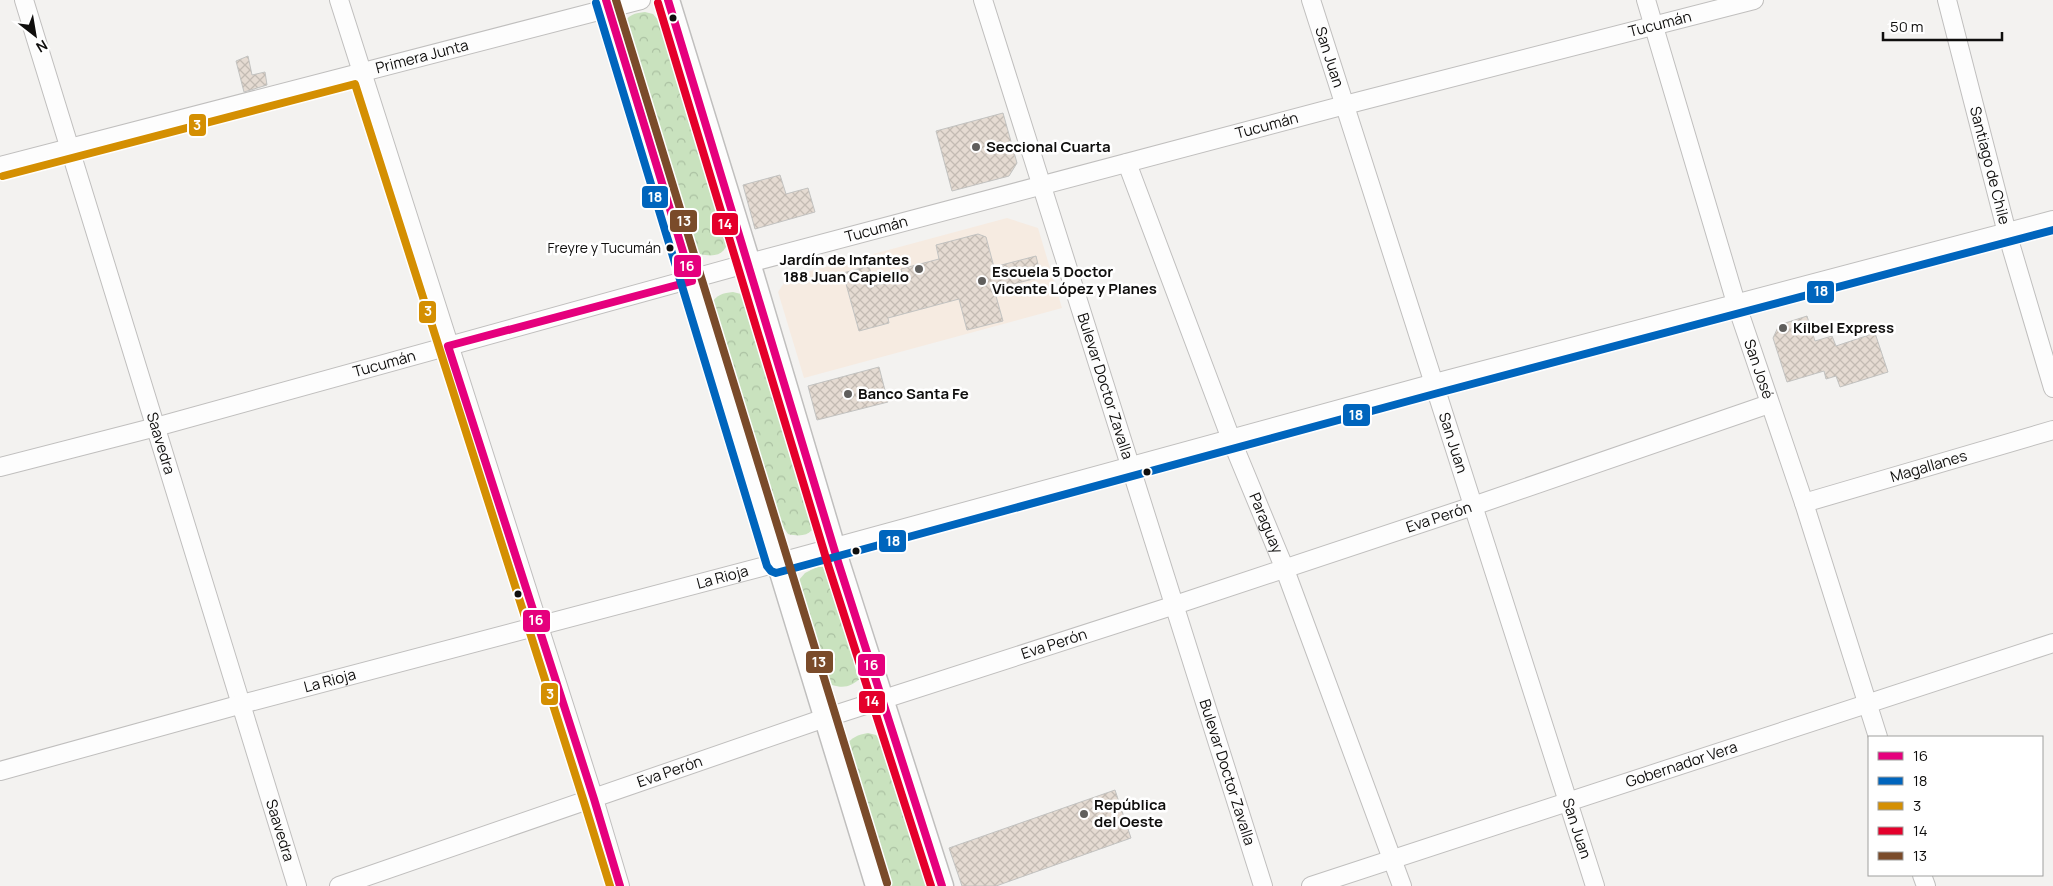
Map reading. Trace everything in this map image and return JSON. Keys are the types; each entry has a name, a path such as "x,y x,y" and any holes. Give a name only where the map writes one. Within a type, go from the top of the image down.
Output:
{"main road":[{"path":"668,0 834,546 942,886"},
{"path":"608,5 877,886"}],"street":[{"name":"Saavedra","path":"24,0 297,886"},
{"path":"339,0 594,798 620,886"},
{"name":"Primera Junta","path":"0,166 362,72 608,5 641,0"},
{"name":"Bulevar Doctor Zavalla","path":"983,0 1263,886"},
{"name":"San Juan","path":"1311,0 1595,886"},
{"name":"San José","path":"1646,0 1736,303 1804,503 1878,736"},
{"name":"Tucumán","path":"0,467 156,427 692,281 749,263 1345,105 1754,0"},
{"name":"Santiago de Chile","path":"1947,0 2007,233 2053,388"},
{"name":"Paraguay","path":"1126,163 1231,439 1284,568 1402,886"},
{"name":"La Rioja","path":"0,771 242,704 778,562 1435,383 2053,220"},
{"name":"Eva Perón","path":"339,886 826,718 1473,506 1769,404"},
{"name":"Magallanes","path":"1804,503 2053,430"},
{"name":"Gobernador Vera","path":"1311,886 2053,643"}],"shaded area":[{"path":"1007,218 1038,228 1062,308 804,378 778,292 788,277"}],"green space":[{"path":"645,12 653,14 659,21 728,230 725,248 718,254 700,254 691,241 623,24 632,15"},
{"path":"733,292 741,294 747,300 816,510 813,528 806,534 788,534 779,521 711,304 720,295"},
{"path":"817,567 826,567 834,573 862,663 861,678 848,686 832,685 826,675 800,590 799,580 805,573"},
{"path":"868,733 876,735 882,742 929,886 890,886 846,746 855,737"}],"building":[{"path":"248,56 252,75 265,72 267,85 244,92 236,61"},
{"name":"Seccional Cuarta","path":"1003,113 1017,163 1009,176 952,191 936,131"},
{"path":"780,175 786,194 808,188 815,212 755,229 743,185"},
{"path":"978,234 986,237 994,267 1036,256 1041,277 994,289 1003,321 967,330 959,299 888,318 889,323 859,331 843,273 869,266 874,286 903,278 901,269 939,259 936,245"},
{"path":"1807,316 1815,341 1832,336 1836,346 1875,333 1888,372 1840,387 1836,376 1826,379 1824,371 1787,382 1773,338 1779,325"},
{"name":"Banco Santa Fe","path":"879,367 888,402 817,420 808,386"},
{"name":"República del Oeste","path":"1115,790 1131,838 996,886 962,886 949,848"}],"transit line":[{"name":"16","path":"606,0 692,281 448,346 594,799 620,886"},
{"name":"13","path":"616,0 887,883"},
{"name":"16","path":"668,0 839,565 942,886"},
{"name":"18","path":"596,3 767,566 776,573 1438,393 2053,230"},
{"name":"14","path":"658,3 829,568 931,886"},
{"name":"3","path":"3,176 355,84 610,886"}],"place":[{"name":"Seccional Cuarta","path":"976,147"},
{"name":"Freyre y Tucumán","path":"670,248"},
{"name":"Jardín de Infantes 188 Juan Capiello","path":"919,269"},
{"name":"Escuela 5 Doctor Vicente López y Planes","path":"982,281"},
{"name":"Kilbel Express","path":"1783,328"},
{"name":"Banco Santa Fe","path":"848,394"},
{"name":"República del Oeste","path":"1084,814"}]}
